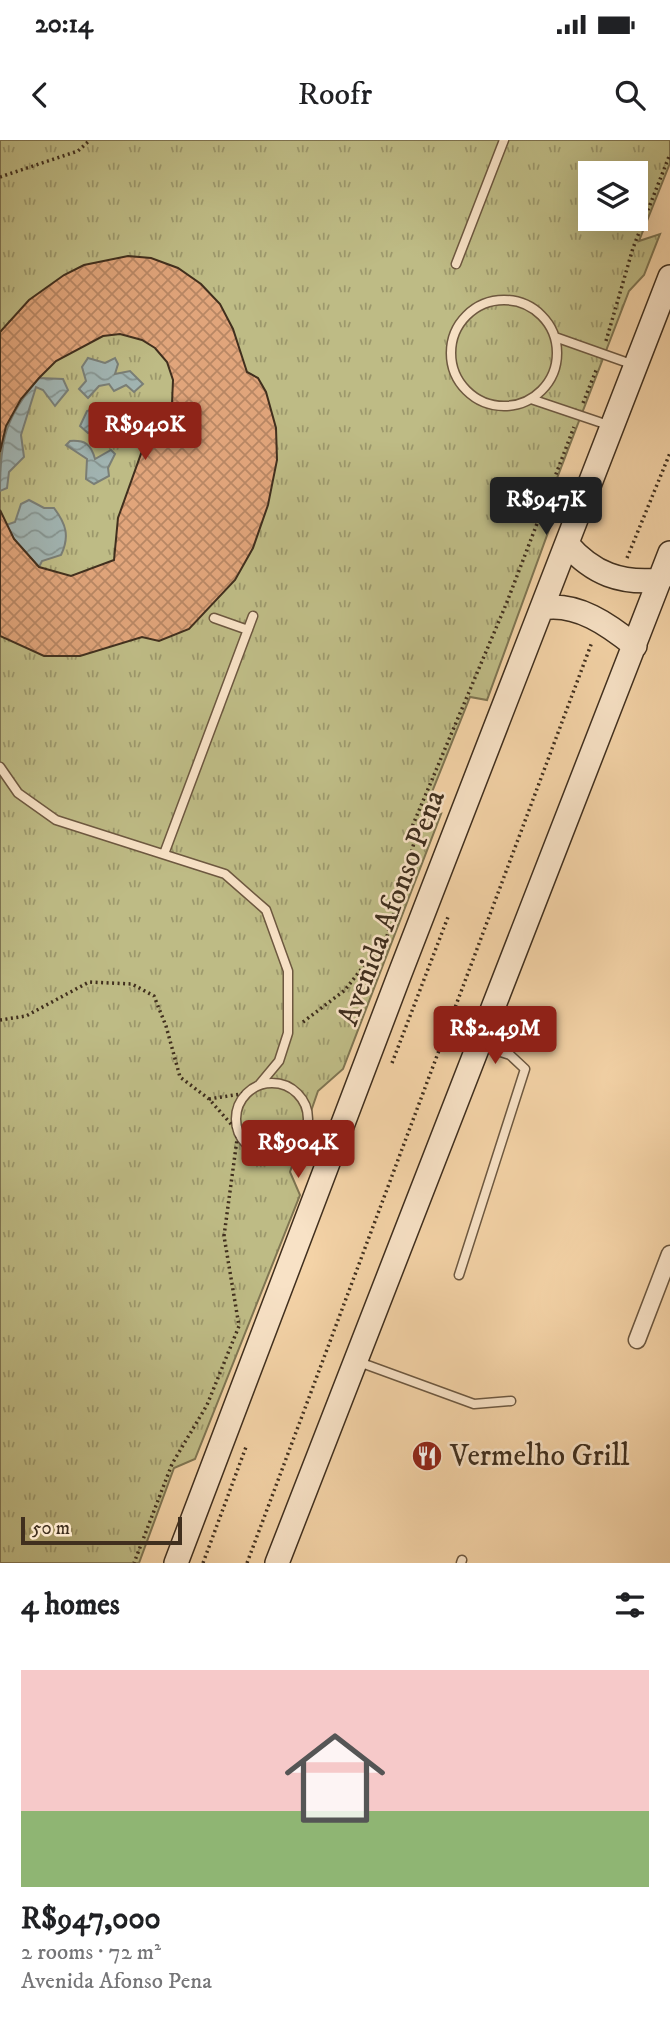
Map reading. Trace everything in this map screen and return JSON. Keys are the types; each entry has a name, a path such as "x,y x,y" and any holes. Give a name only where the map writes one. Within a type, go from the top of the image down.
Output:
{"main road":[{"name":"Avenida Afonso Pena","path":"176,1563 670,277"},
{"path":"567,544 594,569 618,579 660,580"},
{"path":"277,1563 670,553"},
{"path":"542,608 563,607 600,622 635,646"}],"street":[{"path":"637,1340 669,1260"}],"lane":[{"path":"456,264 504,140"},
{"path":"503,299 524,302 542,314 555,337 558,351 555,372 544,390 531,399 506,407 485,404 467,393 455,376 450,355 454,334 465,316 482,304 503,299"},
{"path":"555,337 637,366"},
{"path":"531,399 612,427"},
{"path":"164,854 253,616"},
{"path":"215,618 248,630"},
{"path":"0,767 18,793 56,820 225,874 266,910 288,971 288,1033 279,1061 259,1086 247,1093 239,1104 236,1118 238,1132 245,1144 270,1156 284,1153 296,1146 305,1134 307,1114 298,1095 280,1085 259,1086"},
{"path":"459,1275 525,1069 510,1055 480,1045"},
{"path":"305,1134 334,1146"},
{"path":"356,1361 474,1404 511,1401"}],"path":[{"path":"0,177 78,150 90,140"},
{"path":"633,248 670,155"},
{"path":"288,1033 345,990 387,936 416,836 412,827 507,602 562,453"},
{"path":"618,579 670,453"},
{"path":"247,1563 365,1241 410,1134 513,846 600,622"},
{"path":"0,1020 26,1016 89,982 132,984 154,996 166,1026 180,1077 209,1099 238,1132 224,1236 239,1325 207,1405 172,1464 134,1563"},
{"path":"209,1099 247,1093"}],"green space":[{"path":"0,140 670,140 670,163 648,218 648,161 578,161 578,231 643,231 639,241 660,234 644,275 629,291 544,512 554,516 487,700 470,697 420,822 441,814 343,1069 318,1091 290,1172 300,1195 195,1459 174,1468 139,1563 0,1563"}],"water":[{"path":"88,358 105,363 115,358 118,364 115,374 130,371 143,384 134,392 126,385 114,391 109,384 99,386 88,398 79,389 86,381 82,367"},
{"path":"39,378 63,379 68,390 55,406 43,390 36,387 21,435 24,457 9,472 7,488 0,491 1,457 7,430 19,405"},
{"path":"114,409 127,415 130,420 128,426 115,430 103,426 88,433 80,426 87,411 104,418"},
{"path":"70,441 87,444 95,459 111,450 115,454 108,468 109,476 94,484 86,479 87,459 66,445"},
{"path":"29,500 44,508 54,508 65,530 61,555 42,561 39,567 14,539 6,525 15,522 21,504"}],"building":[{"path":"128,256 151,258 178,268 201,284 220,304 233,329 247,372 258,378 266,392 276,428 277,460 268,505 253,548 235,580 189,629 159,641 142,637 80,656 44,656 0,636 0,510 14,539 39,567 71,576 114,560 118,518 142,451 172,404 173,380 167,362 155,348 142,340 120,334 103,336 56,361 39,378 21,399 6,426 0,452 0,332 29,300 64,275 84,265"}],"place":[{"name":"Vermelho Grill","path":"427,1456"}]}
